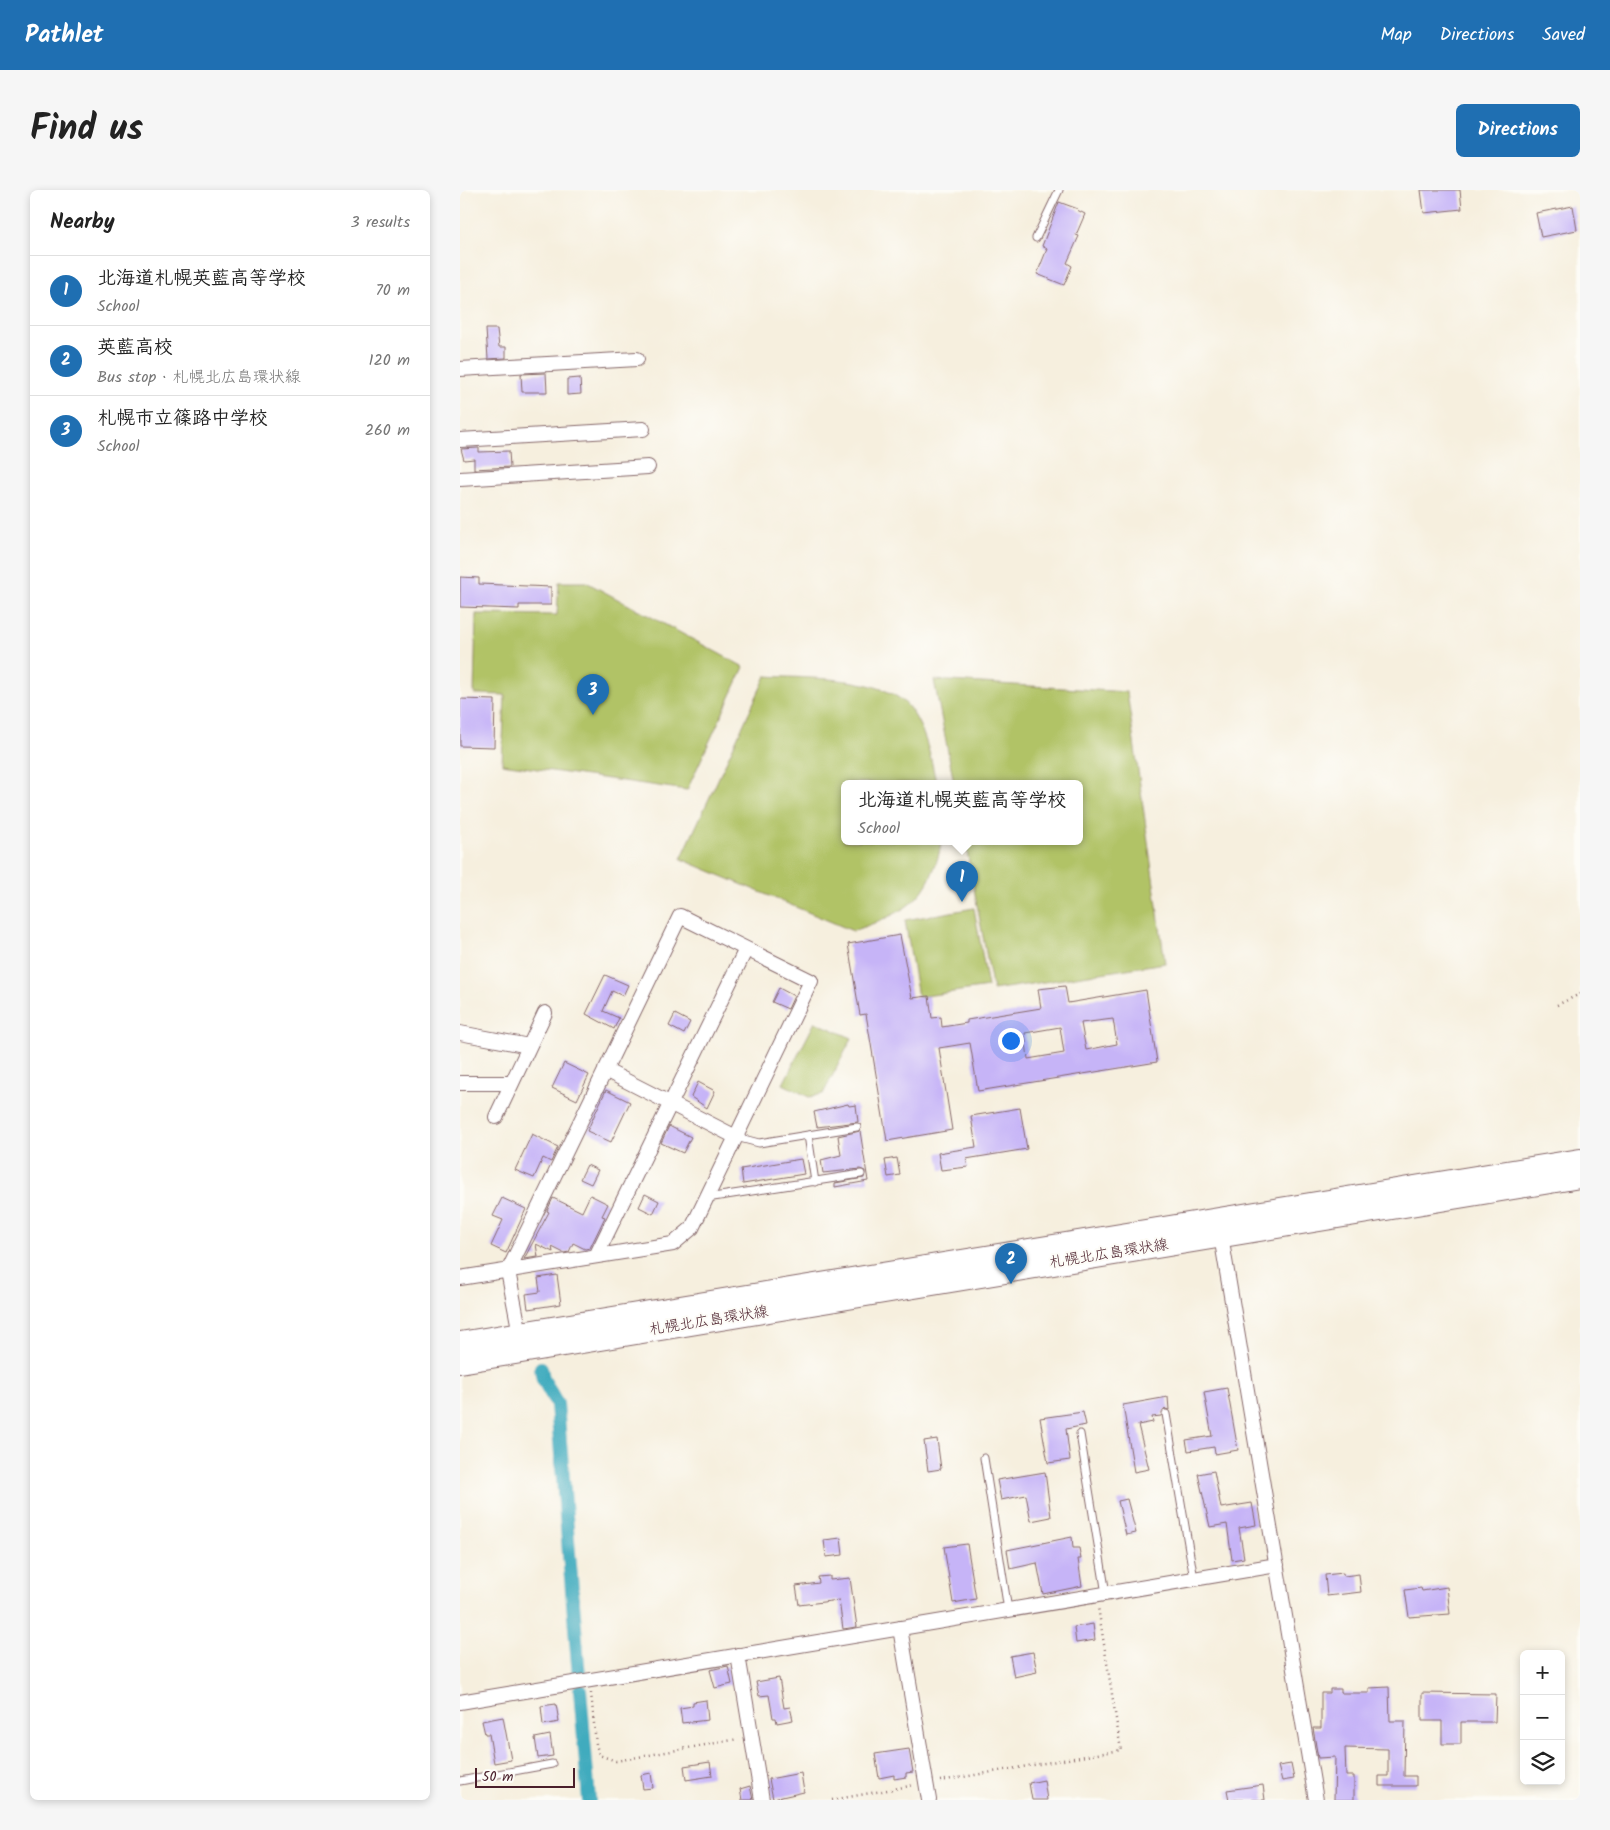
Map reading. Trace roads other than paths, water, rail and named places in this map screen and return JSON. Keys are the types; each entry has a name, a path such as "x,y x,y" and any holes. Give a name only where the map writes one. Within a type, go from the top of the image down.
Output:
{"main road":[{"name":"札幌北広島環状線","path":"460,1344 1580,1160"},
{"name":"札幌北広島環状線","path":"460,1362 1580,1177"}],"street":[{"path":"460,370 637,358"},
{"path":"460,440 643,429"},
{"path":"460,479 648,466"},
{"path":"460,1278 508,1270 673,1244 692,1228 811,981 680,916 508,1270 520,1334"},
{"path":"596,1256 669,1102 746,948"},
{"path":"496,1117 545,1012"},
{"path":"460,1034 529,1046"},
{"path":"606,1070 736,1137"},
{"path":"460,1083 512,1083"},
{"path":"1221,1236 1316,1800"},
{"path":"460,1702 1277,1565"},
{"path":"900,1628 929,1800"},
{"path":"738,1655 762,1800"}],"lane":[{"path":"1036,238 1059,190"},
{"path":"736,1137 759,1143 857,1127"},
{"path":"808,1135 815,1182"},
{"path":"707,1198 861,1174"},
{"path":"1166,1414 1194,1579"},
{"path":"1080,1434 1101,1595"},
{"path":"984,1458 1008,1610"},
{"path":"460,1781 552,1764"}],"waterway":[{"path":"541,1368 543,1379 557,1404 579,1677"},
{"path":"580,1690 589,1800"}],"place":[{"name":"札幌市立篠路中学校","path":"593,715"},
{"name":"北海道札幌英藍高等学校","path":"962,902"},
{"name":"英藍高校","path":"1011,1284"}]}
